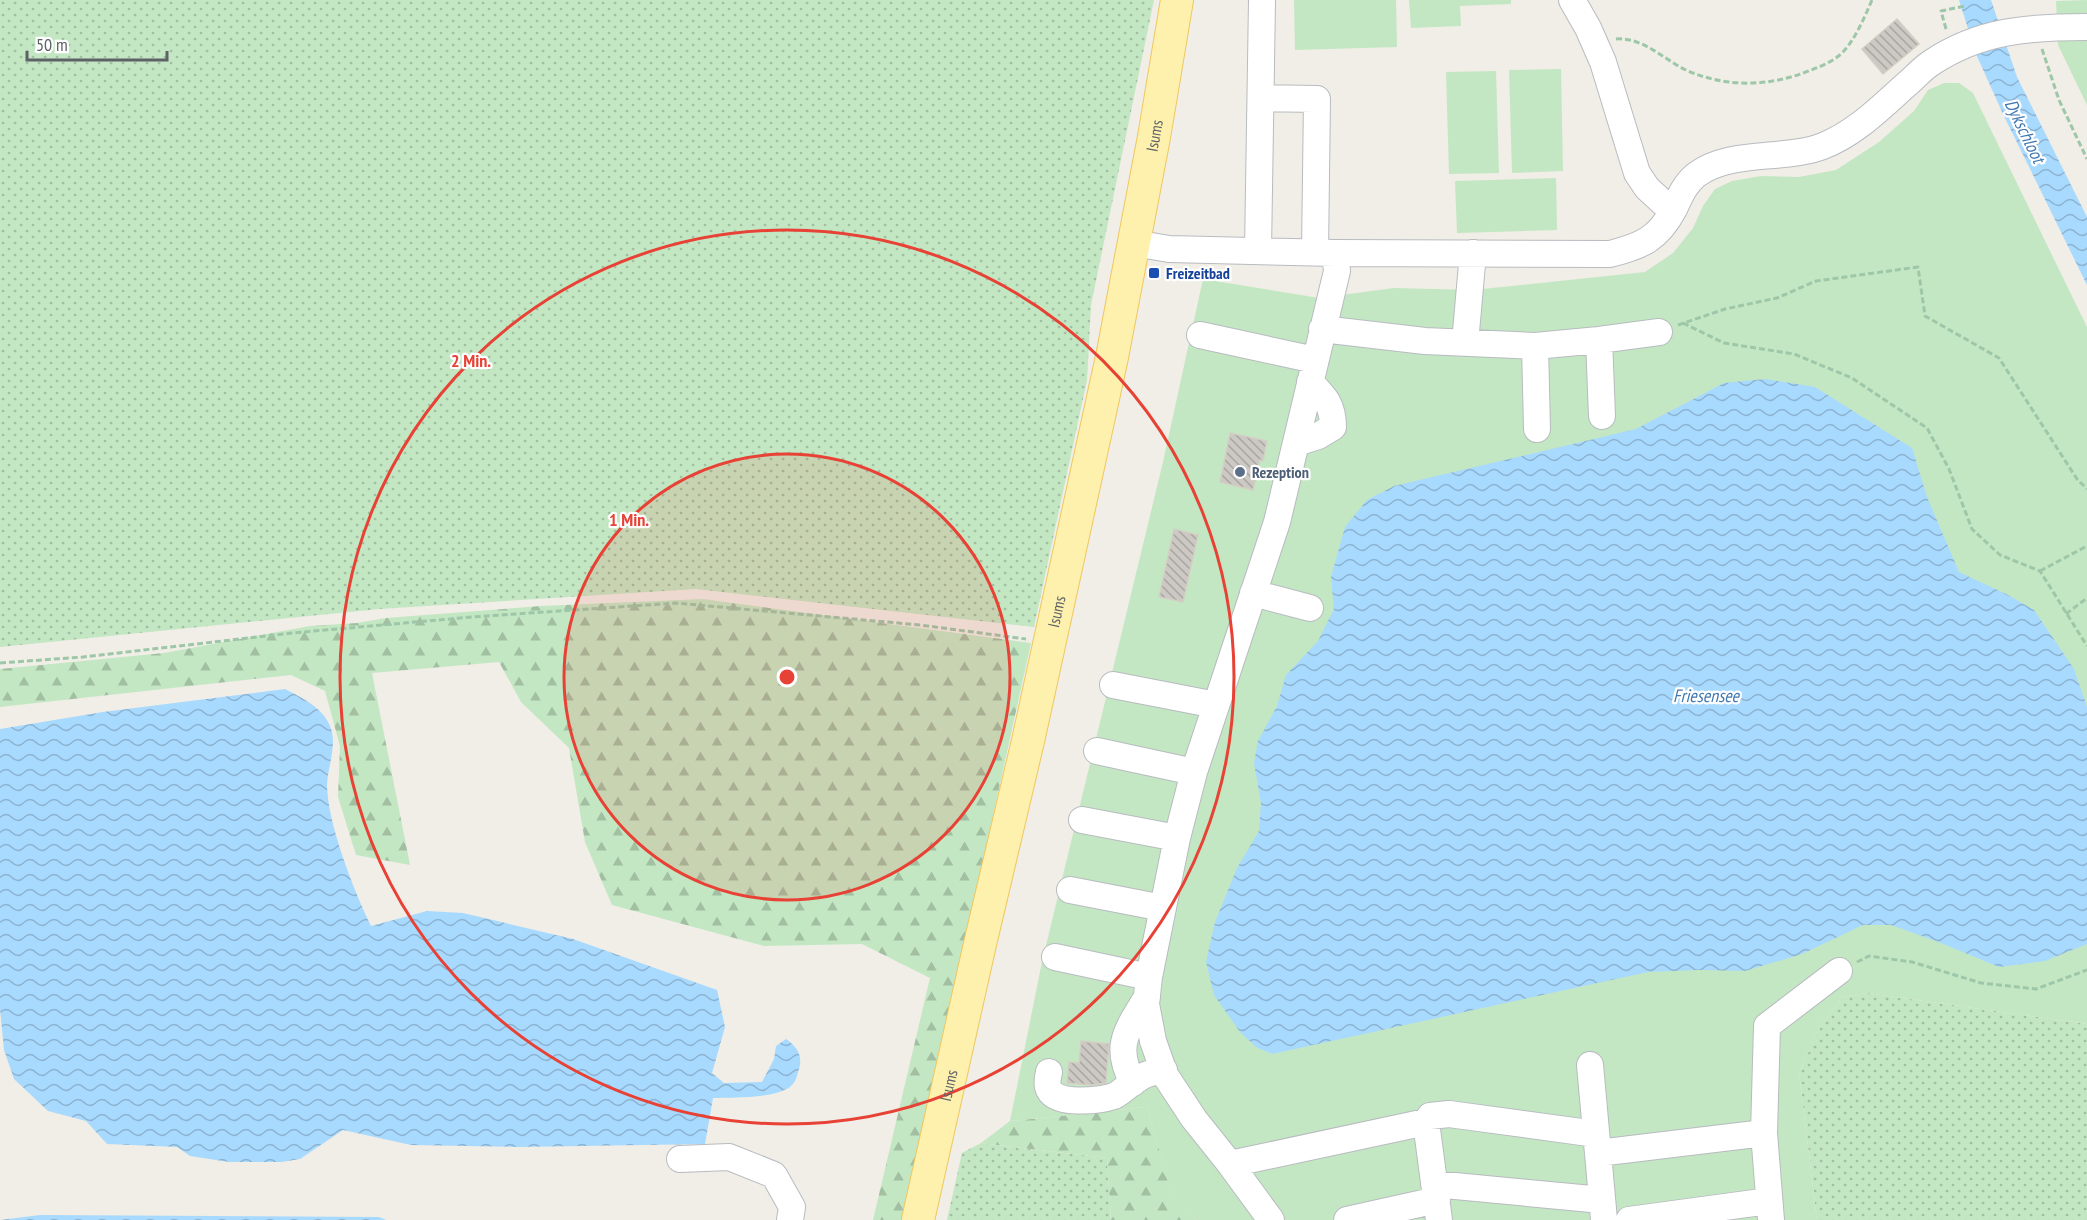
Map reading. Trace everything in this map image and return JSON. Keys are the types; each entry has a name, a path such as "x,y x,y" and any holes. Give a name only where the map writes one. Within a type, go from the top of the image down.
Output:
{"main road":[{"name":"Isums","path":"918,1220 1112,357 1156,127 1177,0"}],"lane":[{"path":"1258,251 1262,0"},
{"path":"1572,0 1594,40 1610,83 1637,173 1647,188 1672,211"},
{"path":"1134,243 1169,249 1325,253 1610,254 1645,243 1660,230 1683,189 1695,175 1710,166 1822,147 1856,128 1930,64 1966,44 2004,32 2035,27 2087,27"},
{"path":"1262,98 1317,99 1325,253 1337,271 1277,522 1194,771 1177,838 1146,1004 1154,1041 1164,1070 1194,1119 1271,1220"},
{"path":"1464,343 1473,253"},
{"path":"1322,329 1425,341 1535,346 1599,340 1671,328"},
{"path":"1200,335 1312,371"},
{"path":"1599,340 1602,416"},
{"path":"1535,346 1537,429"},
{"path":"1253,593 1310,608"},
{"path":"1113,685 1216,705"},
{"path":"1097,752 1194,771"},
{"path":"1082,820 1177,838"},
{"path":"1070,890 1163,908"},
{"path":"1055,957 1148,987"},
{"path":"1629,1220 1770,1210 1764,1133 1767,1026 1839,971"},
{"path":"1133,1083 1123,1060 1123,1045 1148,987"},
{"path":"1347,1220 1437,1201 1603,1210 1590,1065"},
{"path":"1048,1072 1048,1087 1054,1096 1065,1099 1102,1099 1115,1095 1142,1076 1164,1070"},
{"path":"1437,1201 1426,1122 1430,1116 1449,1114 1597,1144 1764,1133"},
{"path":"1230,1164 1426,1122"},
{"path":"680,1159 729,1156 774,1175 792,1207 790,1220"}],"path":[{"path":"1594,40 1626,38 1634,40 1683,69 1718,81 1739,84 1769,82 1788,79 1816,68 1842,52 1854,38 1872,0"},
{"path":"1941,11 1965,6"},
{"path":"2035,27 2059,100 2087,159"},
{"path":"1671,328 1725,309 1777,298 1815,281 1918,267 1925,316 1999,358 2077,479 2087,489"},
{"path":"1671,328 1725,343 1794,354 1852,378 1927,428 1949,469 1972,529 2000,555 2040,571 2087,646"},
{"path":"2040,571 2087,546"},
{"path":"2066,614 2087,597"},
{"path":"0,663 83,657 292,633 676,603 920,625 1034,640 1049,645"},
{"path":"1839,971 1869,956 1912,962 1981,983 2036,988 2087,970"}],"green space":[{"path":"0,0 1154,0 1091,305 1087,380 1034,627 696,589 379,609 0,647"},
{"path":"1294,0 1396,0 1397,47 1295,50"},
{"path":"1409,0 1511,0 1511,4 1460,6 1461,26 1411,28"},
{"path":"2087,0 2087,105 2058,45 2056,1"},
{"path":"1561,69 1563,171 1512,173 1509,70"},
{"path":"1496,71 1499,173 1449,174 1446,72"},
{"path":"1944,83 1959,83 1973,93 2087,327 2087,1024 1867,993 1842,997 1819,1029 1799,1073 1817,1220 1197,1220 1172,1195 1147,1107 1010,1121 1042,962 1163,462 1203,279 1319,298 1394,288 1473,290 1645,272 1673,253 1693,228 1703,206 1715,189 1732,181 1761,176 1799,177 1836,170 1879,142 1914,111 1928,90"},
{"path":"1556,178 1557,230 1457,233 1455,181"},
{"path":"703,599 1031,643 904,1220 873,1220 930,978 862,944 764,946 612,905 585,842 569,748 521,702 499,662 372,673 410,865 356,855 338,797 340,746 325,691 291,675 0,707 0,669 164,653 310,626 357,623 386,618 541,606"},
{"path":"1867,993 2087,1024 2087,1220 1817,1220 1799,1073 1819,1029 1842,997"},
{"path":"1147,1107 1172,1194 1197,1220 1111,1220 1107,1158 981,1143 1010,1121"},
{"path":"981,1143 1107,1158 1111,1220 947,1220 962,1153"}],"water":[{"name":"Dykschloot","path":"1959,0 1991,0 2017,77 2087,217 2087,285 1976,54"},
{"name":"Friesensee","path":"1765,379 1815,387 1912,448 1927,497 1959,572 2034,610 2074,669 2087,707 2087,944 2045,961 1999,967 1891,925 1863,925 1802,954 1745,971 1648,972 1272,1054 1256,1047 1240,1032 1214,995 1206,962 1215,922 1237,868 1259,831 1261,803 1254,763 1258,741 1277,706 1286,675 1318,641 1334,609 1331,577 1345,527 1367,500 1394,486 1636,429 1724,383"},
{"path":"285,689 317,708 330,726 333,748 327,779 328,802 350,877 371,926 427,911 463,913 573,939 717,990 725,1027 712,1073 724,1083 762,1082 774,1059 776,1046 786,1039 800,1055 800,1064 793,1084 784,1090 765,1095 713,1098 705,1144 519,1147 411,1145 343,1130 300,1159 282,1162 229,1162 190,1156 177,1147 107,1144 86,1121 48,1111 14,1079 4,1050 0,1009 0,729 103,712"},
{"path":"40,1215 379,1217 386,1220 0,1220"}],"building":[{"path":"1897,19 1919,44 1883,74 1862,49"},
{"name":"Rezeption","path":"1230,433 1267,441 1253,490 1220,482"},
{"path":"1174,529 1198,535 1183,602 1159,597"},
{"path":"1081,1041 1109,1044 1106,1083 1092,1085 1067,1083 1069,1062 1079,1063"}],"place":[{"name":"Freizeitbad","path":"1154,273"},
{"name":"Rezeption","path":"1240,472"}]}
